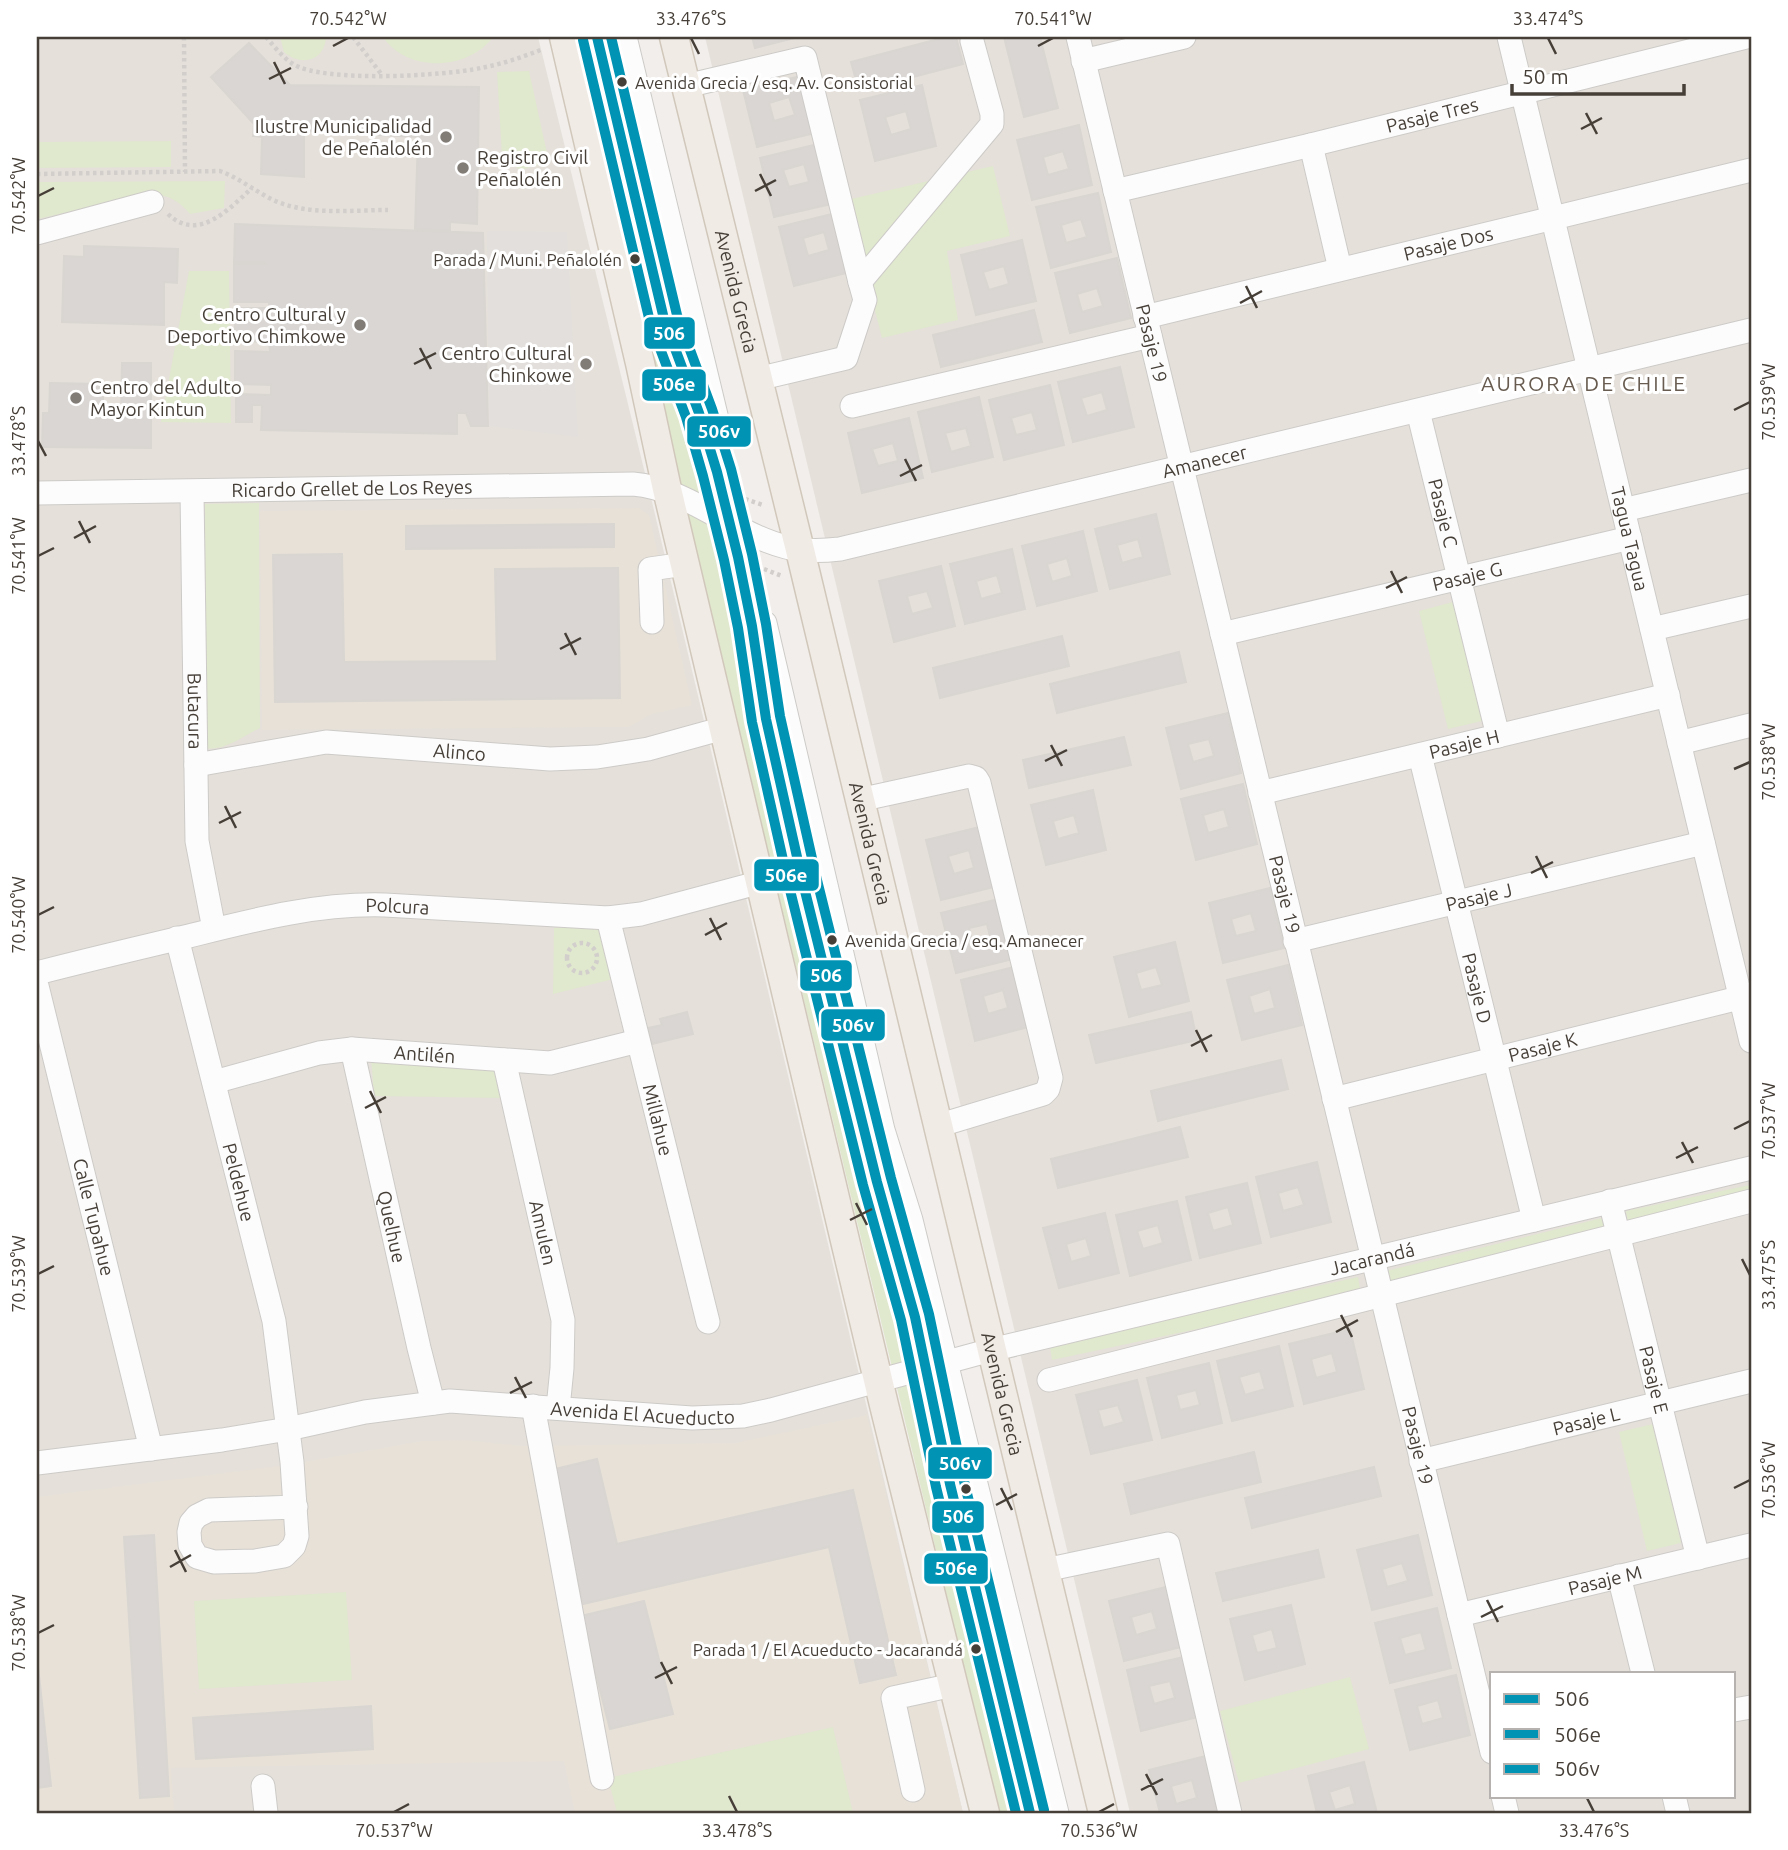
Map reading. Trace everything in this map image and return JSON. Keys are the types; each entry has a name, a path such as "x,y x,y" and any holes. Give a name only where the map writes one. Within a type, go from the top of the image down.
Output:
{"main road":[{"name":"Avenida Grecia","path":"674,37 1103,1813"},
{"path":"564,39 667,489 878,1380 985,1813"}],"street":[{"path":"597,37 664,319 699,413 736,526"},
{"path":"625,37 736,526 883,1130 911,1220 936,1364 950,1484 1030,1813"},
{"name":"Pasaje 19","path":"1077,37 1490,1744"},
{"path":"1083,61 1184,37"},
{"name":"Tagua Tagua","path":"1509,37 1703,843 1746,997 1751,1041"},
{"name":"Pasaje Tres","path":"1115,191 1746,37"},
{"path":"860,282 992,124 992,114 972,41"},
{"path":"686,86 805,58 860,282 864,300 846,358 757,379"},
{"path":"1311,145 1340,270"},
{"name":"Pasaje Dos","path":"852,406 1148,327 1340,270 1751,170"},
{"path":"37,233 152,202"},
{"name":"Amanecer","path":"667,489 736,526 784,547 821,551 859,545 1751,330"},
{"name":"Pasaje C","path":"1418,411 1498,736"},
{"path":"1623,510 1751,480"},
{"name":"Ricardo Grellet de Los Reyes","path":"37,493 598,483 667,489"},
{"name":"Butacura","path":"192,492 197,841 214,929"},
{"name":"Pasaje G","path":"1222,634 1630,538"},
{"path":"652,622 650,569 685,564"},
{"path":"1652,629 1751,606"},
{"name":"Pasaje H","path":"1260,793 1668,695"},
{"path":"1679,743 1751,725"},
{"name":"Alinco","path":"196,765 327,742 573,759 622,754 724,728"},
{"name":"Pasaje D","path":"1420,755 1534,1220"},
{"path":"859,800 969,776 976,778 1051,1078 1048,1089 1043,1094 937,1126"},
{"name":"Pasaje J","path":"1295,942 1703,843"},
{"name":"Polcura","path":"37,973 214,929 313,908 359,904 608,918 641,914 761,882"},
{"name":"Millahue","path":"608,918 708,1322"},
{"name":"Peldehue","path":"177,938 274,1321 288,1429 296,1507 298,1535 294,1546 284,1556 256,1561 214,1562 197,1557 193,1552 189,1532 191,1522 209,1510 296,1507"},
{"name":"Calle Tupahue","path":"37,986 150,1449"},
{"name":"Pasaje K","path":"1334,1099 1746,997"},
{"name":"Antilén","path":"214,1082 319,1054 352,1049 381,1049 531,1063 562,1061 638,1041"},
{"name":"Quelhue","path":"352,1049 433,1403"},
{"name":"Amulen","path":"504,1060 562,1320 562,1368 558,1408"},
{"name":"Jacarandá","path":"991,1350 1751,1168"},
{"name":"Pasaje E","path":"1610,1201 1699,1558"},
{"path":"1049,1380 1751,1201"},
{"name":"Avenida El Acueducto","path":"37,1463 288,1429 366,1412 450,1401 692,1418 743,1416 991,1350"},
{"path":"936,1364 1057,1813"},
{"name":"Pasaje L","path":"1421,1461 1751,1381"},
{"path":"533,1406 602,1778"},
{"path":"1045,1570 1168,1544 1230,1813"},
{"name":"Pasaje M","path":"1459,1615 1751,1545"},
{"path":"1619,1576 1643,1672"},
{"path":"913,1790 893,1698 953,1685"},
{"path":"263,1786 265,1813"}],"path":[{"path":"184,37 185,172"},
{"path":"266,37 293,65 315,71 352,75 444,74 480,68 518,58 564,39"},
{"path":"353,37 382,75"},
{"path":"37,174 220,171 236,177 275,200 298,208 388,210"},
{"path":"152,202 176,221 188,226 202,225 228,209 252,188"},
{"path":"581,943 590,945 597,958 594,968 585,973 575,971 568,964 569,950 581,943"}],"shaded area":[{"path":"37,37 538,37 653,506 963,1813 37,1813"},
{"path":"705,37 1751,37 1751,1813 1130,1813"},
{"path":"487,231 567,232 578,437 489,426"},
{"path":"639,508 649,515 692,705 652,714 628,727 262,730 260,511"},
{"path":"867,1415 963,1813 575,1813 564,1761 171,1768 174,1813 37,1813 37,1497 287,1465 422,1441 465,1440 522,1446 735,1443"}],"green space":[{"path":"280,37 326,37 321,52 304,60 284,52"},
{"path":"383,37 493,37 469,56 438,63 407,57 394,49"},
{"path":"573,37 589,37 690,418 713,491 918,1352 1023,1813 999,1813"},
{"path":"529,71 549,162 520,170 502,156 497,72"},
{"path":"171,141 171,167 37,168 37,142"},
{"path":"993,166 1010,236 947,251 958,320 882,338 847,200"},
{"path":"225,181 224,208 190,214 173,200 151,194 37,219 37,182"},
{"path":"189,271 229,271 231,423 161,422"},
{"path":"259,503 260,728 219,748 206,748 205,504"},
{"path":"1453,602 1482,721 1448,729 1419,611"},
{"path":"605,923 618,978 553,994 554,928"},
{"path":"371,1056 497,1066 501,1098 374,1096"},
{"path":"1750,1185 1751,1192 1630,1233 1626,1211"},
{"path":"1602,1218 1608,1240 1390,1295 1386,1271"},
{"path":"1358,1277 1361,1294 1052,1360 1050,1346"},
{"path":"1653,1424 1681,1543 1647,1551 1619,1432"},
{"path":"346,1592 352,1680 199,1689 194,1601"},
{"path":"1350,1677 1369,1749 1239,1783 1220,1711"},
{"path":"833,1727 853,1813 617,1813 608,1778"}],"building":[{"path":"752,37 798,37 755,48"},
{"path":"946,37 956,37 963,64 859,91 851,62"},
{"path":"1004,37 1040,37 1058,108 1024,117"},
{"name":"Ilustre Municipalidad de Peñalolén","path":"249,43 290,85 479,87 477,224 450,222 450,231 415,229 418,137 304,131 304,177 261,174 262,137 253,136 254,124 211,77"},
{"path":"805,75 819,132 757,147 743,90","holes":["789,97 795,115 774,121 769,103"]},
{"path":"922,85 936,146 875,161 860,100","holes":["906,111 911,129 891,135 885,117"]},
{"path":"1079,125 1092,185 1032,200 1017,140","holes":["1063,151 1069,169 1048,175 1043,157"]},
{"path":"822,143 836,203 774,217 760,158","holes":["804,164 809,182 789,187 783,170"]},
{"path":"1098,193 1111,252 1051,268 1036,207","holes":["1081,219 1087,237 1066,243 1061,225"]},
{"path":"840,212 854,271 794,286 779,227","holes":["824,232 829,250 808,256 803,238"]},
{"name":"Centro Cultural y Deportivo Chimkowe","path":"235,224 483,233 488,426 471,426 466,413 457,413 457,434 261,430 262,405 252,405 252,422 236,422 236,394 271,395 271,385 235,384 235,351 270,352 269,342 235,341 235,308 269,308 269,302 234,302 234,264 266,264 234,262"},
{"path":"1022,240 1036,301 976,315 961,255","holes":["1004,266 1009,284 989,290 983,272"]},
{"path":"84,246 178,249 177,283 164,282 164,325 62,322 64,256 84,257"},
{"path":"1117,258 1131,318 1070,333 1055,273","holes":["1097,288 1103,306 1082,312 1077,294"]},
{"path":"1034,310 1042,342 941,367 933,335"},
{"name":"Centro del Adulto Mayor Kintun","path":"122,363 151,363 151,448 42,447 43,413 49,413 50,383 103,384 103,416 121,416"},
{"path":"1120,367 1134,427 1073,442 1058,382","holes":["1102,392 1107,410 1087,416 1081,398"]},
{"path":"1050,385 1064,445 1004,460 989,400","holes":["1032,412 1037,430 1016,435 1011,418"]},
{"path":"979,397 993,457 932,472 918,412","holes":["966,428 971,446 951,452 945,433"]},
{"path":"909,418 923,478 862,493 848,433","holes":["893,443 898,461 878,466 872,449"]},
{"path":"1156,514 1170,574 1110,589 1095,529","holes":["1138,539 1143,557 1122,563 1117,545"]},
{"path":"614,524 614,547 406,549 406,526"},
{"path":"1083,531 1097,591 1037,606 1022,546","holes":["1067,558 1072,576 1052,582 1047,564"]},
{"path":"1012,549 1025,609 965,624 950,564","holes":["997,575 1002,593 981,599 976,581"]},
{"path":"342,554 344,662 497,661 495,569 618,568 620,698 275,702 273,555"},
{"path":"941,566 955,626 894,642 879,581","holes":["927,591 933,608 912,614 907,596"]},
{"path":"1062,636 1069,666 940,698 933,668"},
{"path":"1179,652 1186,682 1057,713 1050,684"},
{"path":"1228,713 1241,773 1181,789 1166,728","holes":["1209,739 1214,756 1193,762 1188,744"]},
{"path":"1124,737 1131,765 1029,788 1023,760"},
{"path":"1243,784 1257,844 1196,860 1181,799","holes":["1224,809 1229,827 1208,833 1203,815"]},
{"path":"1093,790 1106,850 1046,865 1031,805","holes":["1074,815 1079,833 1058,839 1053,821"]},
{"path":"988,825 1002,885 941,900 926,840","holes":["969,850 974,868 954,874 948,856"]},
{"path":"1270,888 1284,948 1223,963 1209,903","holes":["1251,913 1256,931 1236,936 1231,919"]},
{"path":"1003,898 1017,958 956,973 941,913","holes":["987,924 991,941 973,945 969,928"]},
{"path":"1175,942 1189,1001 1129,1017 1114,957","holes":["1156,967 1162,985 1141,990 1136,973"]},
{"path":"1022,965 1036,1025 975,1041 961,980","holes":["1003,990 1008,1008 988,1014 983,996"]},
{"path":"1288,965 1302,1025 1242,1040 1227,980","holes":["1270,989 1275,1008 1254,1014 1249,996"]},
{"path":"687,1012 693,1034 652,1044 648,1028 662,1025 660,1019"},
{"path":"1191,1012 1197,1040 1096,1063 1089,1035"},
{"path":"1281,1060 1288,1089 1158,1121 1151,1091"},
{"path":"1180,1127 1188,1157 1058,1188 1051,1159"},
{"path":"1317,1162 1331,1222 1271,1237 1256,1177","holes":["1298,1187 1304,1205 1283,1211 1278,1193"]},
{"path":"1247,1183 1261,1243 1200,1258 1186,1197","holes":["1228,1207 1233,1225 1213,1231 1208,1213"]},
{"path":"1177,1201 1191,1260 1130,1276 1116,1215","holes":["1158,1225 1163,1243 1143,1249 1137,1231"]},
{"path":"1105,1213 1119,1273 1059,1288 1043,1228","holes":["1086,1238 1091,1256 1071,1262 1066,1244"]},
{"path":"1350,1329 1364,1389 1304,1404 1289,1344","holes":["1332,1353 1337,1372 1316,1378 1311,1359"]},
{"path":"1279,1346 1293,1406 1232,1421 1217,1361","holes":["1260,1371 1265,1389 1245,1395 1239,1377"]},
{"path":"1209,1363 1222,1423 1162,1438 1147,1378","holes":["1196,1390 1200,1405 1180,1410 1176,1395"]},
{"path":"1137,1380 1152,1440 1091,1454 1076,1395","holes":["1118,1405 1124,1422 1103,1428 1098,1410"]},
{"path":"1254,1452 1261,1482 1131,1514 1124,1484"},
{"path":"597,1459 617,1544 853,1490 896,1675 860,1683 829,1547 583,1604 551,1470"},
{"path":"1374,1467 1381,1496 1252,1528 1245,1498"},
{"path":"154,1535 169,1796 140,1798 124,1537"},
{"path":"1418,1535 1432,1595 1372,1610 1357,1550","holes":["1402,1563 1408,1581 1387,1587 1382,1569"]},
{"path":"1318,1550 1324,1577 1223,1601 1216,1573"},
{"path":"1170,1586 1185,1646 1124,1661 1109,1601","holes":["1152,1611 1157,1629 1136,1635 1131,1617"]},
{"path":"644,1601 673,1714 610,1729 581,1616"},
{"path":"1291,1605 1305,1664 1245,1680 1230,1619","holes":["1272,1629 1277,1648 1257,1653 1252,1635"]},
{"path":"1437,1608 1451,1668 1390,1683 1375,1623","holes":["1421,1632 1426,1650 1405,1655 1400,1638"]},
{"path":"1188,1656 1202,1716 1141,1731 1127,1670","holes":["1170,1681 1175,1698 1154,1704 1149,1686"]},
{"path":"37,1657 51,1786 37,1788"},
{"path":"1456,1675 1470,1735 1410,1750 1395,1690","holes":["1438,1700 1443,1718 1422,1724 1417,1706"]},
{"path":"371,1706 373,1749 196,1759 193,1718"},
{"path":"1210,1755 1225,1813 1160,1813 1149,1770","holes":["1192,1780 1197,1798 1176,1804 1171,1786"]},
{"path":"1364,1762 1377,1813 1317,1813 1308,1776","holes":["1350,1785 1355,1804 1335,1810 1329,1792"]}],"transit line":[{"name":"506","path":"597,37 664,319 699,413 738,557 766,719 802,879 877,1182 915,1317 950,1484 1030,1813"},
{"name":"506v","path":"611,37 677,315 731,469 752,554 780,716 816,876 891,1178 929,1314 964,1481 1044,1810"},
{"name":"506e","path":"583,40 650,322 686,417 724,560 738,628 752,722 788,882 863,1185 901,1320 936,1487 1016,1813"}],"place":[{"name":"Avenida Grecia / esq. Av. Consistorial","path":"622,82"},
{"name":"Ilustre Municipalidad de Peñalolén","path":"446,137"},
{"name":"Registro Civil Peñalolén","path":"463,168"},
{"name":"Parada / Muni. Peñalolén","path":"635,259"},
{"name":"Centro Cultural y Deportivo Chimkowe","path":"360,325"},
{"name":"Centro Cultural Chinkowe","path":"586,364"},
{"name":"Centro del Adulto Mayor Kintun","path":"76,398"},
{"name":"Avenida Grecia / esq. Amanecer","path":"832,940"},
{"name":"Parada 1 / El Acueducto - Jacarandá","path":"976,1649"}],"district":[{"name":"AURORA DE CHILE","path":"1584,384"}]}
